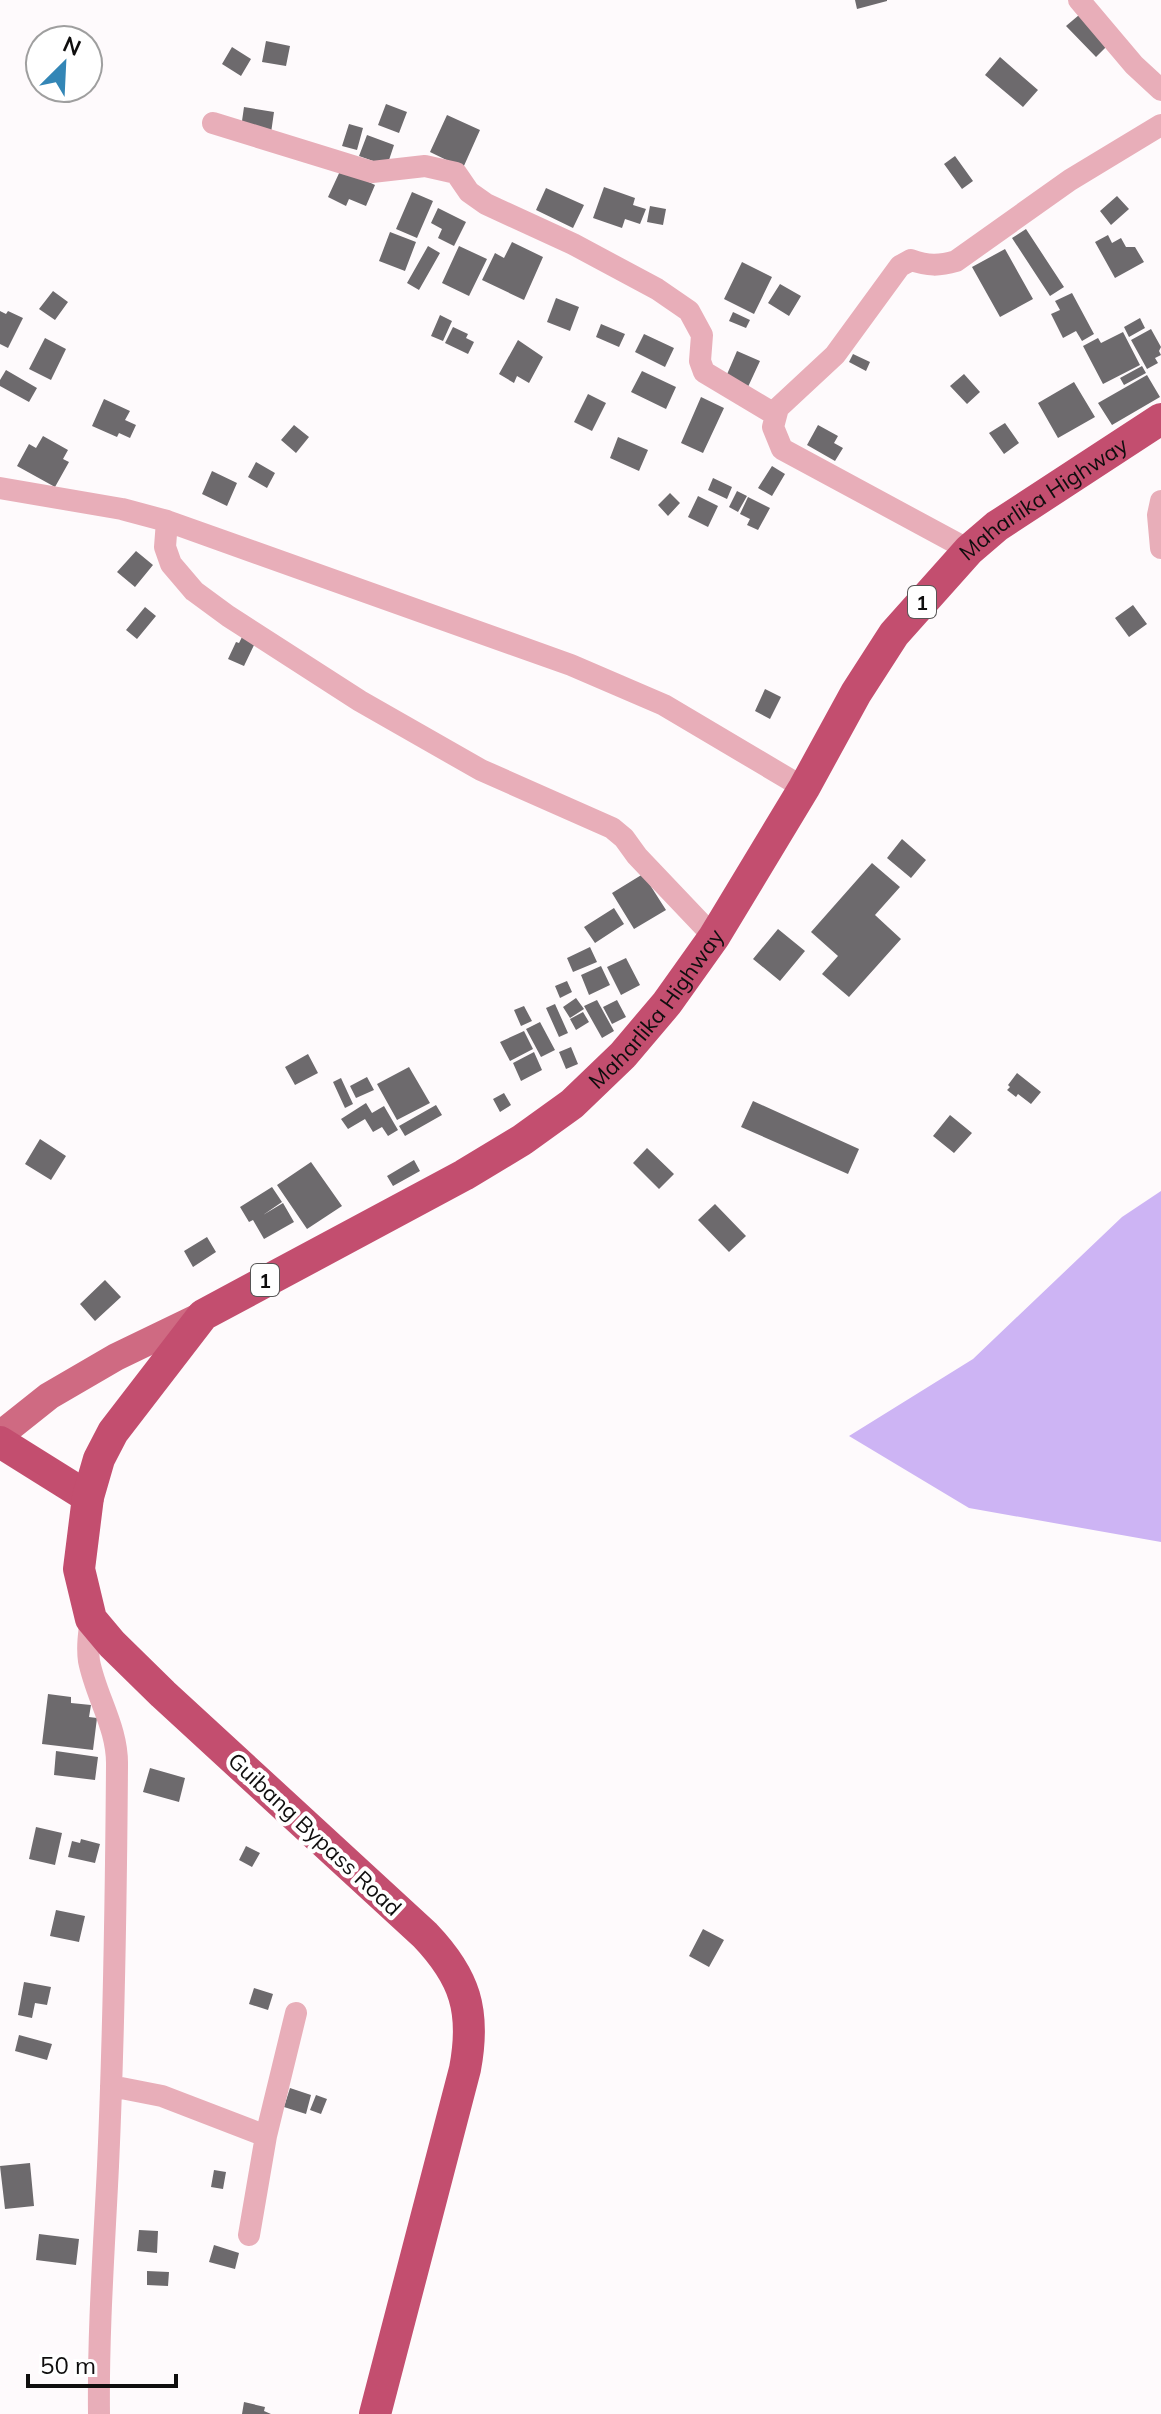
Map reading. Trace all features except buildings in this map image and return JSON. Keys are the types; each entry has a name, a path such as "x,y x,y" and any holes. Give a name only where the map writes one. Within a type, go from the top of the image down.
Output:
{"highway":[{"name":"Maharlika Highway","path":"203,1315 464,1175 522,1140 572,1104 632,1045 667,1003 714,937 804,788 856,693 894,634 969,550 997,526 1161,419"},
{"name":"Guibang Bypass Road","path":"203,1315 113,1432 99,1459 88,1497 79,1569 91,1619 112,1644 425,1935 449,1963 464,1995 471,2028 465,2069 375,2414"},
{"path":"0,1442 88,1497"}],"main road":[{"name":"Maharlika Highway","path":"0,1435 49,1396 116,1357 203,1315"}],"street":[{"path":"1079,0 1134,65 1161,90"},
{"path":"213,123 372,172 425,166 456,173 469,192 486,204 573,244 657,289 689,311 702,335 700,361 704,372 776,415"},
{"path":"969,550 782,449 773,427 778,408 835,355 900,266 911,260 940,266 956,261 1070,180 1161,125"},
{"path":"0,488 122,509 167,521 571,665 664,705 804,788"},
{"path":"1161,501 1158,515 1161,548"},
{"path":"167,521 165,547 171,564 194,591 293,660 440,747 481,770 612,828 714,937"},
{"path":"91,1619 87,1646 90,1664 108,1716 117,1758 111,2086 98,2345 99,2414"},
{"path":"249,2235 266,2136 296,2013"},
{"path":"111,2086 162,2096 266,2136"}],"shaded area":[{"path":"1161,1191 1161,1542 969,1508 849,1436 973,1359 1122,1217"}]}
